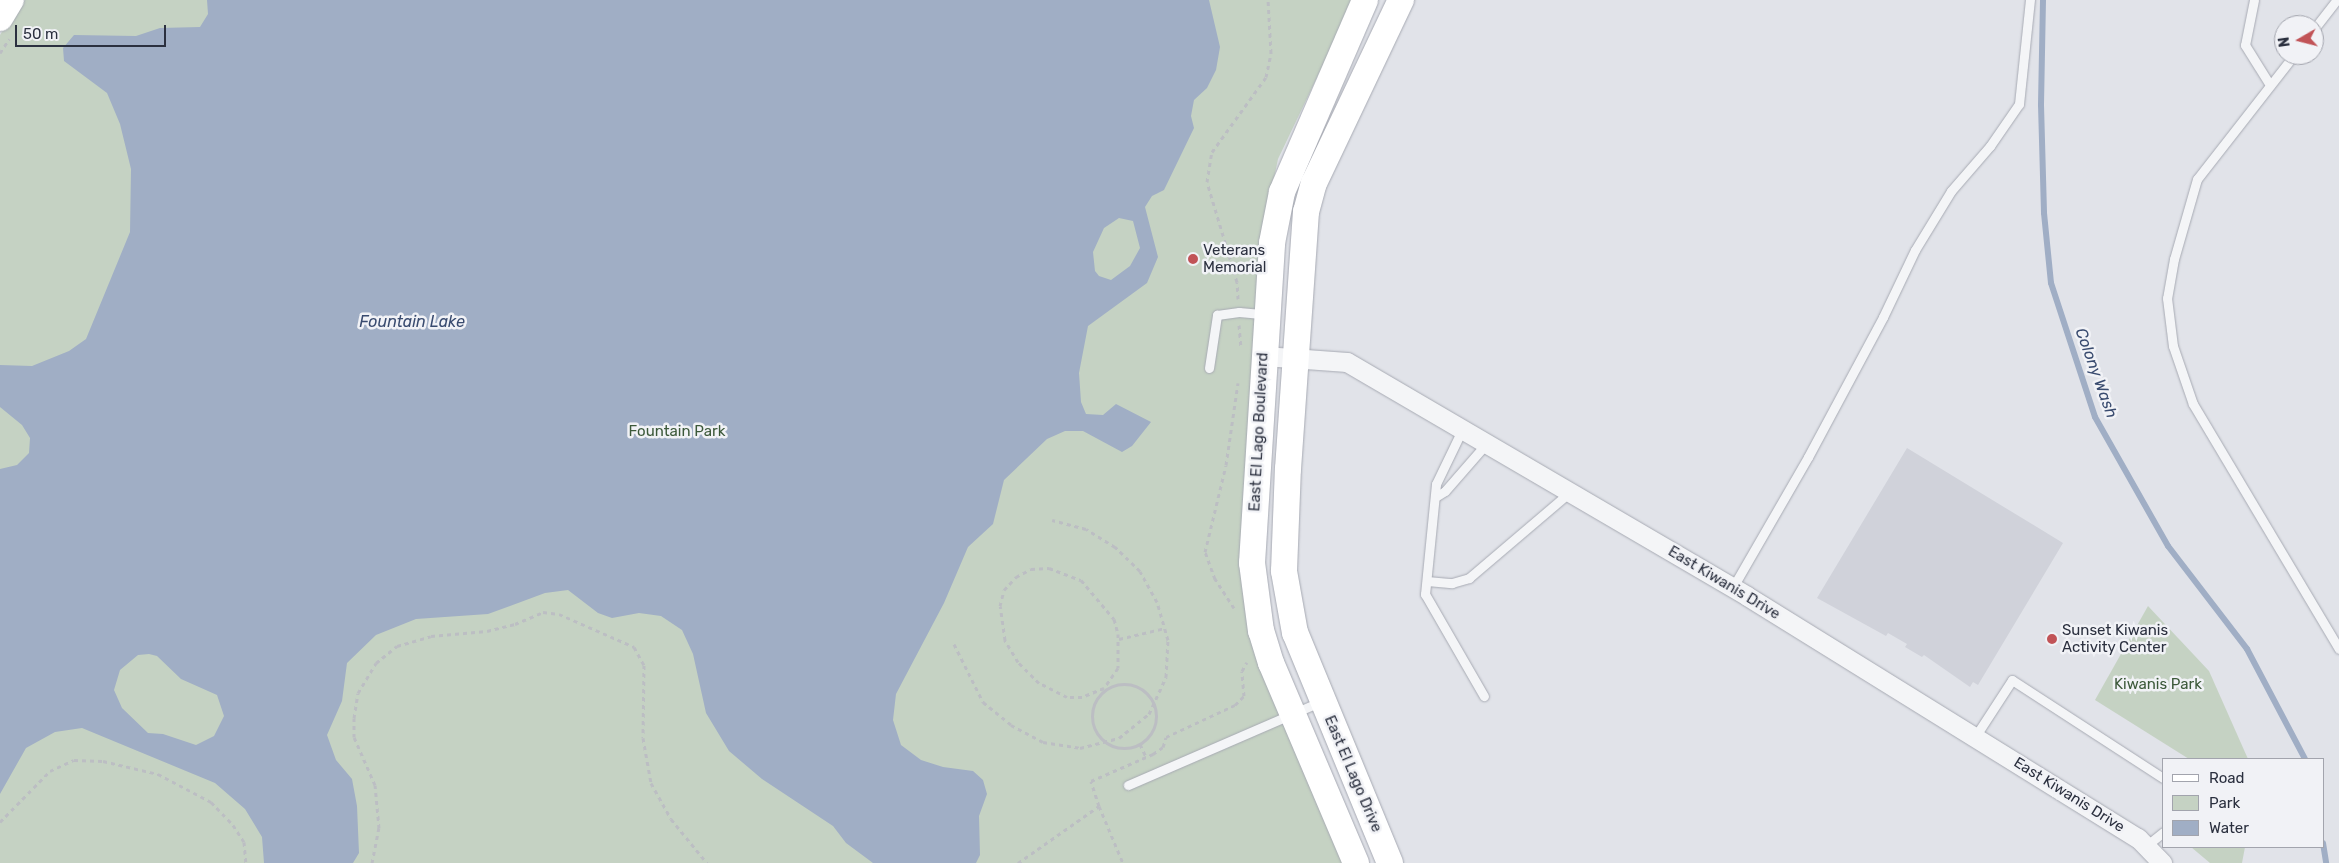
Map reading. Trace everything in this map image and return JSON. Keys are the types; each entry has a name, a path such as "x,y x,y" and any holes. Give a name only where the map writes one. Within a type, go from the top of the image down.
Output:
{"street":[{"path":"0,18 11,0"},
{"name":"East El Lago Boulevard","path":"1356,863 1292,714 1261,631 1252,564 1252,354 1267,315 1272,243 1282,192 1365,0"},
{"name":"East El Lago Boulevard","path":"1322,701 1295,633 1284,570 1303,240 1314,183 1394,2"},
{"name":"East Kiwanis Drive","path":"1252,354 1347,362 1733,587 2138,838 2162,863"},
{"name":"East El Lago Drive","path":"1322,701 1386,855"},
{"path":"1356,863 1386,855"}],"lane":[{"path":"1733,587 1813,449 1883,317 1915,250 1951,191 1990,146 2019,104 2030,0"},
{"path":"2254,0 2245,45 2270,85"},
{"path":"2324,16 2337,0"},
{"path":"2286,65 2197,179 2174,258 2168,298 2173,346 2193,404 2339,648"},
{"path":"1209,368 1217,315 1238,312 1267,315"},
{"path":"1462,430 1436,484 1437,496 1425,594 1484,696"},
{"path":"1437,496 1445,491 1486,444"},
{"path":"1427,581 1452,583 1469,578 1569,492"},
{"path":"1974,737 2012,680 2162,777"},
{"path":"1128,785 1322,701"},
{"path":"2146,846 2162,833"}],"path":[{"path":"1252,354 1238,312 1237,282 1207,182 1212,152 1266,77 1270,53 1268,0"},
{"path":"1235,610 1216,579 1205,552 1226,464 1239,380"},
{"path":"954,644 983,702 1011,725 1043,742 1080,748 1104,742 1119,738 1149,714 1166,677 1168,640 1158,602 1140,572 1116,547 1086,529 1052,520"},
{"path":"1119,639 1114,619 1099,599 1081,580 1066,572 1049,568 1031,569 1016,577 1004,590 1000,606 1005,640 1024,670 1052,691 1066,697 1082,697 1104,688 1131,684 1141,688 1153,704 1154,728 1140,744 1118,748 1104,742 1094,729 1091,719 1096,699 1104,688 1118,668 1119,639"},
{"path":"372,863 379,828 375,785 354,737 354,718 358,693 376,663 397,646 431,636 487,631 543,612 559,614 634,647 644,665 643,738 651,783 671,819 707,863"},
{"path":"1119,639 1165,628"},
{"path":"1123,863 1099,806 1091,781 1146,757 1163,747 1166,737 1235,705 1244,696 1242,671 1245,663 1254,658"},
{"path":"1140,744 1146,757"},
{"path":"0,822 50,771 74,760 103,761 158,774 211,802 244,842 246,863"},
{"path":"1018,863 1099,806"}],"shaded area":[{"path":"1907,448 2063,543 1978,685 1973,682 1970,687 1924,655 1922,657 1905,647 1907,644 1888,633 1886,636 1817,598"}],"green space":[{"name":"Fountain Lake","path":"22,0 1354,0 1278,159 1262,236 1244,596 1344,863 0,863 0,35"},
{"name":"Kiwanis Park","path":"2148,606 2209,671 2248,758 2187,758 2095,700"},
{"path":"2192,848 2245,848 2242,863 2210,863"}],"water":[{"name":"Fountain Lake","path":"207,0 1209,0 1220,47 1216,70 1207,88 1194,100 1191,116 1194,128 1164,190 1152,196 1145,207 1158,257 1147,283 1088,326 1079,373 1081,402 1086,414 1103,415 1116,404 1151,422 1132,446 1122,452 1083,431 1065,431 1047,439 1004,480 993,524 968,547 944,603 896,694 893,720 901,745 921,760 943,767 973,771 983,780 987,794 979,816 980,855 976,863 873,863 846,843 833,826 762,779 729,751 706,713 693,654 682,630 661,616 639,613 612,618 598,613 568,590 545,593 488,614 416,619 376,635 347,663 342,701 327,735 336,760 352,779 357,806 359,853 353,863 264,863 262,837 245,809 215,783 82,728 55,732 26,748 0,794 0,469 17,465 29,453 30,438 22,425 0,407 0,365 32,366 69,351 86,339 130,232 131,169 120,124 107,93 64,61 63,48 74,35 136,36 160,28 200,27 208,14","holes":["1119,218 1133,221 1140,248 1130,266 1111,280 1099,276 1095,271 1093,252 1104,228","149,654 157,656 181,679 217,695 224,716 214,736 196,745 163,734 148,733 122,708 114,690 120,670 138,655"]}],"waterway":[{"name":"Colony Wash","path":"2043,0 2041,105 2044,213 2051,283 2095,417 2168,546 2247,649 2304,758"},
{"name":"Colony Wash","path":"2324,848 2326,863"}],"place":[{"name":"Veterans Memorial","path":"1193,259"},
{"name":"Sunset Kiwanis Activity Center","path":"2052,639"}],"park label":[{"name":"Fountain Park","path":"677,432"}]}
